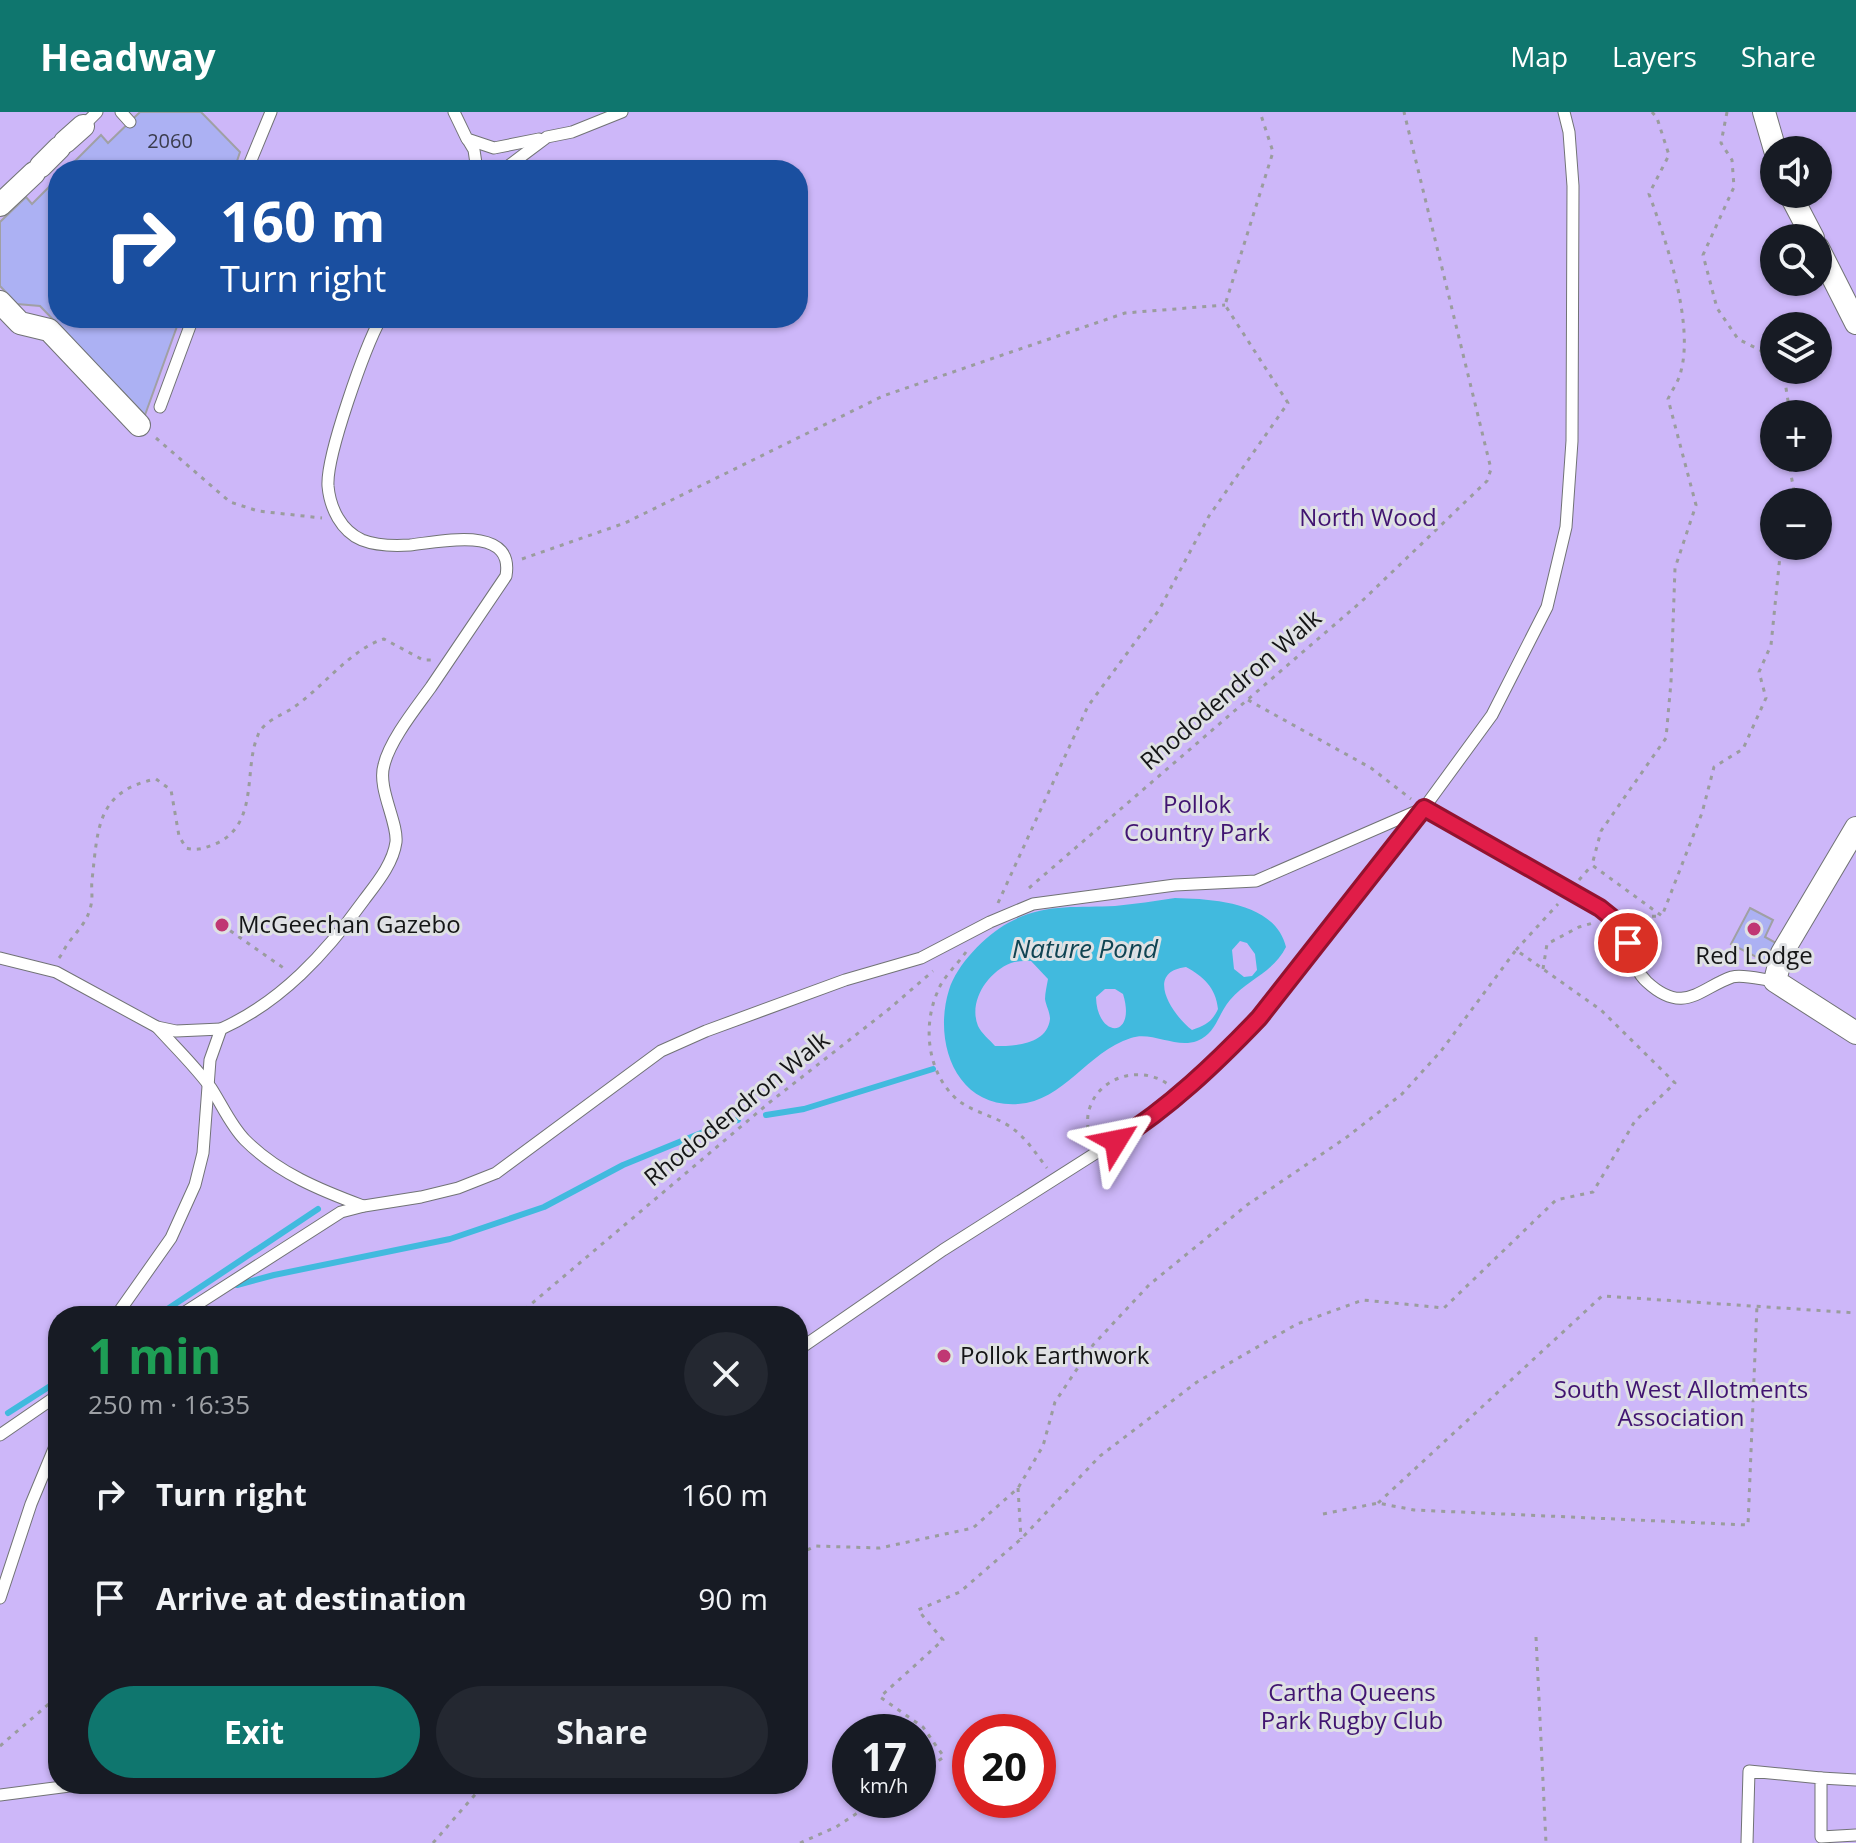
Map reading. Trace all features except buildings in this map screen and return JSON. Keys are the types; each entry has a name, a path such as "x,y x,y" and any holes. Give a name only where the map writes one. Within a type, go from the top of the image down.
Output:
{"street":[{"path":"1764,112 1771,136"},
{"path":"0,205 90,119"},
{"path":"1832,276 1856,323"},
{"path":"0,302 20,323 49,330 144,429"},
{"path":"1856,828 1782,953 1775,981 1856,1033"}],"lane":[{"path":"121,112 130,122"},
{"path":"251,160 271,112"},
{"path":"454,112 474,150 476,160"},
{"path":"467,139 494,148 572,132 622,112"},
{"path":"808,1343 943,1250 1132,1130 1231,1048 1259,1018 1424,808 1492,715 1547,607 1566,527 1572,441 1573,186 1569,132 1564,112"},
{"path":"516,160 547,137"},
{"path":"160,407 189,328"},
{"path":"0,958 56,972 157,1027 176,1031 221,1029 239,1021 297,979 341,932 378,882 392,856 396,839 385,792 383,766 398,736 506,576 508,564 504,553 497,547 468,539 379,545 360,539 346,530 333,511 328,484 337,436 377,328"},
{"path":"1424,808 1614,918 1626,929 1635,963 1646,981 1662,992 1692,998 1735,976 1775,981"},
{"path":"195,1306 341,1212 458,1188 496,1173 661,1051 706,1031 845,980 921,958 990,922 1033,904 1175,885 1256,881 1424,808"},
{"path":"157,1027 209,1085 242,1137 265,1157 305,1182 364,1206"},
{"path":"123,1306 165,1248 192,1194 203,1153 210,1060 221,1029"},
{"path":"0,1435 48,1402"},
{"path":"0,1598 48,1463"},
{"path":"1747,1843 1749,1771 1856,1780"},
{"path":"1821,1778 1821,1837 1856,1835"},
{"path":"0,1795 48,1789"}],"path":[{"path":"1225,305 1273,152 1260,112"},
{"name":"Rhododendron Walk","path":"1026,891 1362,601 1487,481 1491,469 1404,112"},
{"path":"808,1550 816,1546 880,1548 973,1528 1018,1488 1043,1446 1055,1402 1093,1345 1130,1305 1149,1285 1247,1205 1347,1137 1402,1094 1441,1051 1516,950 1592,865 1601,831 1666,738 1675,568 1696,505 1668,399 1681,371 1685,324 1661,228 1649,194 1669,155 1657,118 1652,112"},
{"path":"1727,112 1721,143 1732,160 1734,187 1703,255 1717,308 1738,339 1760,350"},
{"path":"508,564 625,523 883,396 1125,313 1225,305"},
{"path":"1056,1180 1012,1128 960,1101 942,1082 929,1042 931,1013 937,990 990,922 1088,706 1159,610 1209,516 1288,403 1225,305"},
{"path":"144,429 230,502 279,514 338,518"},
{"path":"1662,916 1702,813 1714,767 1743,749 1766,698 1759,672 1771,645 1780,560"},
{"path":"56,972 56,963 81,930 91,905 96,836 102,818 130,785 156,779 171,790 179,836 186,848 195,851 211,845 236,828 250,784 258,733 307,697 370,643 384,639 423,660 448,662"},
{"path":"1248,700 1371,768 1424,808"},
{"path":"1592,865 1662,916"},
{"path":"1543,969 1547,944 1579,927 1614,918 1662,916"},
{"path":"222,925 272,958 297,979"},
{"path":"904,1714 880,1697 943,1640 918,1610 960,1592 1021,1539 1100,1456 1197,1382 1297,1324 1363,1300 1444,1308 1556,1200 1593,1192 1635,1121 1675,1083 1601,1010 1516,950"},
{"name":"Rhododendron Walk","path":"529,1306 770,1102 934,970"},
{"path":"1099,1151 1089,1140 1089,1108 1097,1093 1112,1080 1130,1073 1154,1076 1179,1094"},
{"path":"1378,1503 1602,1296 1856,1313"},
{"path":"1323,1514 1378,1503 1414,1510 1748,1525 1757,1305"},
{"path":"1018,1488 1021,1539"},
{"path":"1536,1637 1546,1843"},
{"path":"0,1746 48,1705"},
{"path":"936,1746 944,1757 936,1762"},
{"path":"433,1843 476,1794"},
{"path":"800,1843 850,1818"}],"green space":[{"name":"North Wood","path":"0,112 1856,112 1856,1843 0,1843"}],"water":[{"name":"Nature Pond","path":"1175,898 1224,902 1256,912 1280,932 1286,947 1267,970 1230,1000 1208,1034 1189,1043 1139,1036 1131,1038 1101,1054 1062,1085 1034,1101 1018,1104 996,1102 978,1095 964,1083 947,1050 945,1010 958,970 990,935 1021,917 1047,909 1115,906","holes":["1240,941 1247,943 1255,954 1257,970 1252,976 1244,977 1234,969 1232,950","1031,961 1048,979 1045,999 1050,1019 1048,1028 1036,1039 995,1046 978,1026 978,997 988,980 1013,962","1186,967 1198,974 1211,989 1218,1009 1205,1025 1192,1030 1170,1005 1164,985 1166,977","1105,989 1115,989 1123,994 1126,1009 1121,1026 1115,1028 1103,1021 1096,997"]}],"waterway":[{"path":"766,1115 804,1109 933,1069"},
{"path":"237,1285 450,1239 544,1207 623,1165 738,1120"},
{"path":"172,1306 318,1209"},
{"path":"8,1413 48,1387"}],"place":[{"name":"McGeechan Gazebo","path":"222,925"},
{"name":"Red Lodge","path":"1754,929"},
{"name":"Pollok Earthwork","path":"944,1356"}],"route":[{"path":"1116,1141 1179,1094 1231,1048 1259,1018 1424,808 1600,908 1626,929 1628,943"}],"park label":[{"name":"Pollok Country Park","path":"1197,819"},
{"name":"South West Allotments Association","path":"1681,1404"},
{"name":"Cartha Queens Park Rugby Club","path":"1352,1707"}]}
